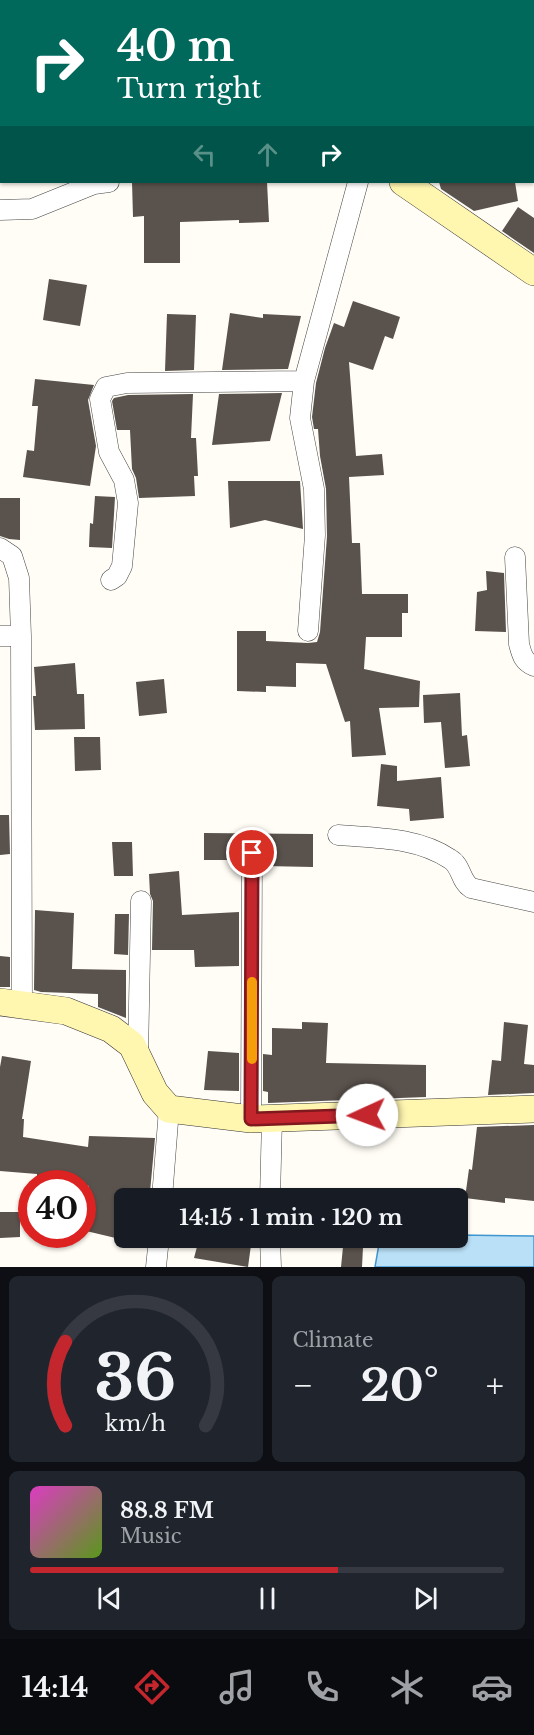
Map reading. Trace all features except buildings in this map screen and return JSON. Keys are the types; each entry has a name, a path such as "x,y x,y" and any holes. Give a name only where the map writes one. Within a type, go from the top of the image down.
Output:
{"street":[{"path":"0,210 32,209 102,183"},
{"path":"308,631 315,536 314,489 300,418 304,381 358,183"},
{"path":"404,183 534,272"},
{"path":"111,580 117,576 122,566 128,503 124,480 109,452 100,399 106,387 127,383 304,381"},
{"path":"0,548 12,556 19,578 21,636 11,1004 66,1011 111,1029 132,1045 155,1093 169,1109 262,1119 534,1109"},
{"path":"515,557 525,598 519,644 522,657 534,666"},
{"path":"0,636 21,636"},
{"path":"338,835 415,843 451,859 458,866 465,885 471,888 534,902"},
{"path":"252,853 262,1119 269,1188"},
{"path":"138,1057 141,901"},
{"path":"163,1188 169,1109"},
{"path":"156,1267 158,1248"},
{"path":"270,1248 271,1267"}],"water":[{"path":"468,1235 534,1236 534,1267 375,1267 378,1248 468,1248"}],"slow traffic":[{"path":"252,982 252,1059"}],"route":[{"path":"252,853 251,1119 367,1115"}]}
